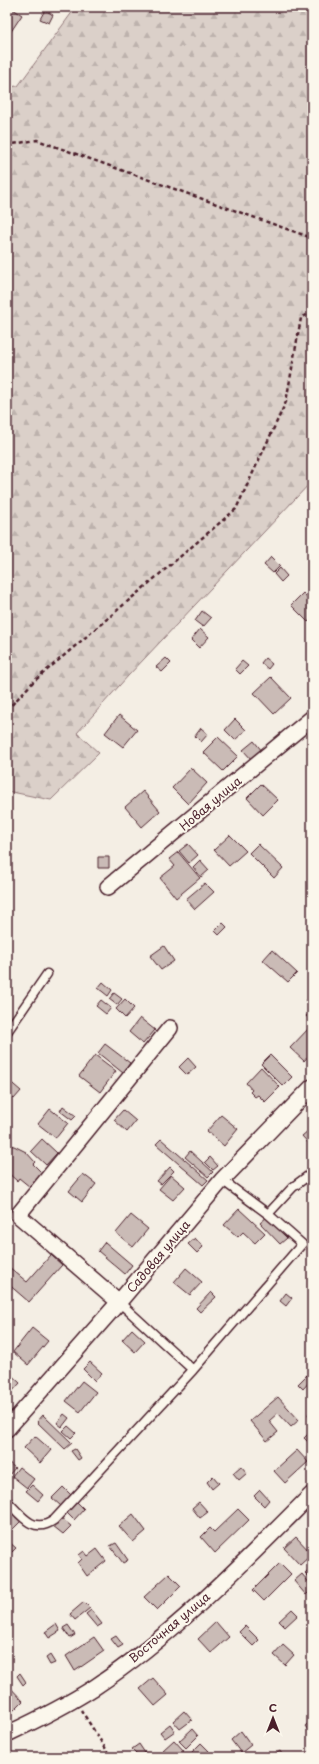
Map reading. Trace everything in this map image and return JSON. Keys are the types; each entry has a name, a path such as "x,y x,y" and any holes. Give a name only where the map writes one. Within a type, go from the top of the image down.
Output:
{"street":[{"name":"Новая улица","path":"108,887 312,718"},
{"path":"119,1302 18,1215 170,1028"},
{"name":"Садовая улица","path":"7,1429 119,1302 222,1180 312,1087"},
{"name":"Восточная улица","path":"7,1734 96,1686 167,1632 239,1568 312,1494"}],"lane":[{"path":"7,1032 47,974"},
{"path":"268,1214 293,1187 312,1173"},
{"path":"7,1501 33,1524 41,1526 54,1520 193,1370 302,1244 268,1214 222,1180"},
{"path":"119,1302 193,1370"}],"path":[{"path":"7,145 37,140 312,238"},
{"path":"7,710 33,682 236,509 286,402 301,318 312,312"},
{"path":"74,1699 111,1757"}],"green space":[{"path":"76,7 312,7 312,481 128,676 77,733 99,753 51,800 7,791 7,87 18,86"}],"building":[{"path":"7,7 10,7 22,15 10,33 7,31"},
{"path":"45,10 53,15 49,23 40,19"},
{"path":"271,557 280,566 273,573 264,565"},
{"path":"280,568 287,576 281,582 274,574"},
{"path":"303,593 312,602 312,618 308,622 291,605"},
{"path":"202,611 211,618 203,627 195,621"},
{"path":"200,629 209,637 199,648 191,640"},
{"path":"166,658 171,663 162,672 156,667"},
{"path":"265,658 272,664 268,669 261,663"},
{"path":"242,661 248,666 240,674 235,669"},
{"path":"271,677 291,698 274,714 254,693"},
{"path":"119,715 137,730 123,747 105,733"},
{"path":"235,719 246,730 235,740 225,730"},
{"path":"201,728 208,734 201,742 195,736"},
{"path":"218,737 238,756 223,771 203,752"},
{"path":"254,741 262,751 252,760 243,750"},
{"path":"191,768 207,783 188,804 172,788"},
{"path":"261,784 278,800 263,815 247,798"},
{"path":"143,791 160,811 142,827 125,807"},
{"path":"230,835 246,851 229,866 214,850"},
{"path":"188,844 198,855 189,863 179,851"},
{"path":"258,844 283,868 274,878 249,853"},
{"path":"178,852 200,878 176,898 160,878 175,866 169,859"},
{"path":"98,857 109,857 109,868 98,868"},
{"path":"200,860 209,870 201,877 193,867"},
{"path":"205,883 214,892 195,909 186,899"},
{"path":"223,923 227,927 219,935 215,931"},
{"path":"164,946 174,961 161,970 150,956"},
{"path":"272,950 297,973 288,982 263,960"},
{"path":"103,982 112,990 108,996 98,988"},
{"path":"114,993 122,999 117,1005 109,999"},
{"path":"312,994 312,1007 306,1001"},
{"path":"125,999 134,1008 125,1018 116,1009"},
{"path":"101,1000 111,1008 106,1014 96,1006"},
{"path":"312,1011 312,1022 306,1016"},
{"path":"140,1018 155,1030 143,1044 129,1032"},
{"path":"310,1027 312,1029 312,1052 304,1061 290,1048"},
{"path":"105,1044 130,1063 123,1073 98,1053"},
{"path":"95,1055 116,1071 100,1092 79,1076"},
{"path":"270,1055 292,1077 283,1086 261,1064"},
{"path":"188,1058 196,1067 187,1075 179,1067"},
{"path":"261,1067 280,1087 265,1102 258,1095 255,1097 250,1092 252,1090 246,1083"},
{"path":"7,1079 21,1091 14,1099 11,1096 7,1100"},
{"path":"63,1106 76,1116 72,1120 60,1111"},
{"path":"50,1109 68,1123 56,1138 38,1124"},
{"path":"123,1110 136,1121 127,1132 114,1120"},
{"path":"221,1115 238,1129 224,1146 207,1131"},
{"path":"309,1130 312,1133 312,1147 302,1136"},
{"path":"42,1139 57,1153 46,1165 31,1151"},
{"path":"161,1139 208,1180 203,1185 156,1144"},
{"path":"7,1145 14,1146 26,1152 35,1162 33,1164 42,1173 30,1187 19,1178 17,1181 7,1172"},
{"path":"190,1151 213,1172 208,1177 185,1157"},
{"path":"210,1157 218,1166 213,1170 205,1162"},
{"path":"170,1167 174,1171 161,1184 157,1181"},
{"path":"83,1174 96,1184 82,1202 69,1191"},
{"path":"171,1175 185,1187 173,1200 159,1189"},
{"path":"239,1209 265,1233 255,1243 243,1232 238,1237 224,1225"},
{"path":"131,1215 148,1229 133,1247 116,1233"},
{"path":"267,1217 287,1238 280,1244 260,1223"},
{"path":"195,1238 203,1247 197,1253 188,1244"},
{"path":"105,1242 132,1265 125,1274 98,1251"},
{"path":"51,1255 62,1265 29,1302 7,1283 7,1269 9,1267 27,1282"},
{"path":"186,1268 202,1282 190,1295 174,1282"},
{"path":"211,1292 216,1297 200,1312 196,1308"},
{"path":"286,1293 292,1298 286,1306 280,1301"},
{"path":"32,1328 48,1341 28,1365 13,1352"},
{"path":"132,1329 145,1341 135,1352 122,1340"},
{"path":"90,1362 102,1373 95,1381 83,1369"},
{"path":"7,1371 20,1383 10,1394 7,1391"},
{"path":"307,1375 312,1379 303,1389 298,1384"},
{"path":"82,1381 96,1392 80,1412 66,1401"},
{"path":"278,1397 299,1420 291,1427 278,1413 269,1421 278,1432 267,1441 250,1421"},
{"path":"312,1411 312,1421 308,1414"},
{"path":"64,1414 69,1418 62,1427 57,1423"},
{"path":"43,1415 72,1443 65,1449 37,1422"},
{"path":"68,1426 76,1433 71,1438 63,1431"},
{"path":"311,1431 312,1432 312,1446 304,1438"},
{"path":"35,1436 51,1450 40,1463 24,1448"},
{"path":"75,1449 81,1458 78,1460 71,1451"},
{"path":"297,1450 308,1462 285,1483 274,1471"},
{"path":"7,1461 15,1468 9,1475 7,1473"},
{"path":"241,1466 247,1473 239,1480 233,1473"},
{"path":"19,1467 34,1479 27,1488 12,1476"},
{"path":"213,1476 219,1483 212,1489 207,1482"},
{"path":"32,1485 43,1495 38,1501 26,1491"},
{"path":"63,1487 71,1495 61,1506 52,1498"},
{"path":"260,1490 269,1500 264,1506 254,1496"},
{"path":"76,1501 84,1509 74,1520 66,1512"},
{"path":"199,1502 208,1512 200,1518 192,1508"},
{"path":"7,1506 22,1520 10,1532 7,1529"},
{"path":"238,1509 249,1520 215,1553 201,1537 210,1528 214,1532"},
{"path":"133,1514 146,1531 133,1542 119,1526"},
{"path":"61,1518 71,1526 63,1534 53,1526"},
{"path":"296,1537 312,1554 300,1565 284,1548"},
{"path":"8,1541 16,1548 12,1552 7,1547"},
{"path":"116,1543 128,1560 123,1563 110,1546"},
{"path":"97,1549 106,1561 87,1576 78,1563 82,1559 79,1555 84,1551 88,1556"},
{"path":"280,1563 291,1574 264,1601 253,1590"},
{"path":"310,1568 312,1570 312,1580 305,1573"},
{"path":"169,1574 181,1586 157,1610 144,1597"},
{"path":"302,1574 312,1586 312,1589 306,1595 294,1581"},
{"path":"84,1602 90,1608 75,1620 70,1614"},
{"path":"292,1609 298,1615 285,1627 279,1621"},
{"path":"91,1610 102,1624 97,1627 86,1614"},
{"path":"216,1622 229,1637 211,1653 198,1639"},
{"path":"56,1624 60,1631 49,1638 45,1632"},
{"path":"68,1625 75,1635 70,1638 63,1628"},
{"path":"245,1626 259,1640 253,1646 239,1632"},
{"path":"116,1636 123,1645 118,1648 111,1639"},
{"path":"94,1637 104,1651 75,1671 66,1656"},
{"path":"283,1645 294,1655 285,1665 274,1655"},
{"path":"50,1655 55,1663 50,1665 46,1658"},
{"path":"20,1673 26,1682 23,1685 17,1676"},
{"path":"153,1678 168,1695 155,1706 140,1689"},
{"path":"7,1684 23,1701 10,1714 7,1711"},
{"path":"184,1711 192,1720 180,1729 173,1721"},
{"path":"312,1720 312,1735 305,1726"},
{"path":"170,1724 175,1731 165,1738 160,1732"},
{"path":"192,1729 198,1736 186,1748 179,1741"},
{"path":"241,1731 251,1745 241,1753 231,1740"},
{"path":"174,1740 184,1751 177,1757 169,1757 163,1750"},
{"path":"201,1743 209,1751 202,1757 194,1757 191,1753"},
{"path":"139,1744 145,1753 140,1757 132,1749"},
{"path":"280,1751 284,1757 271,1757"}]}
